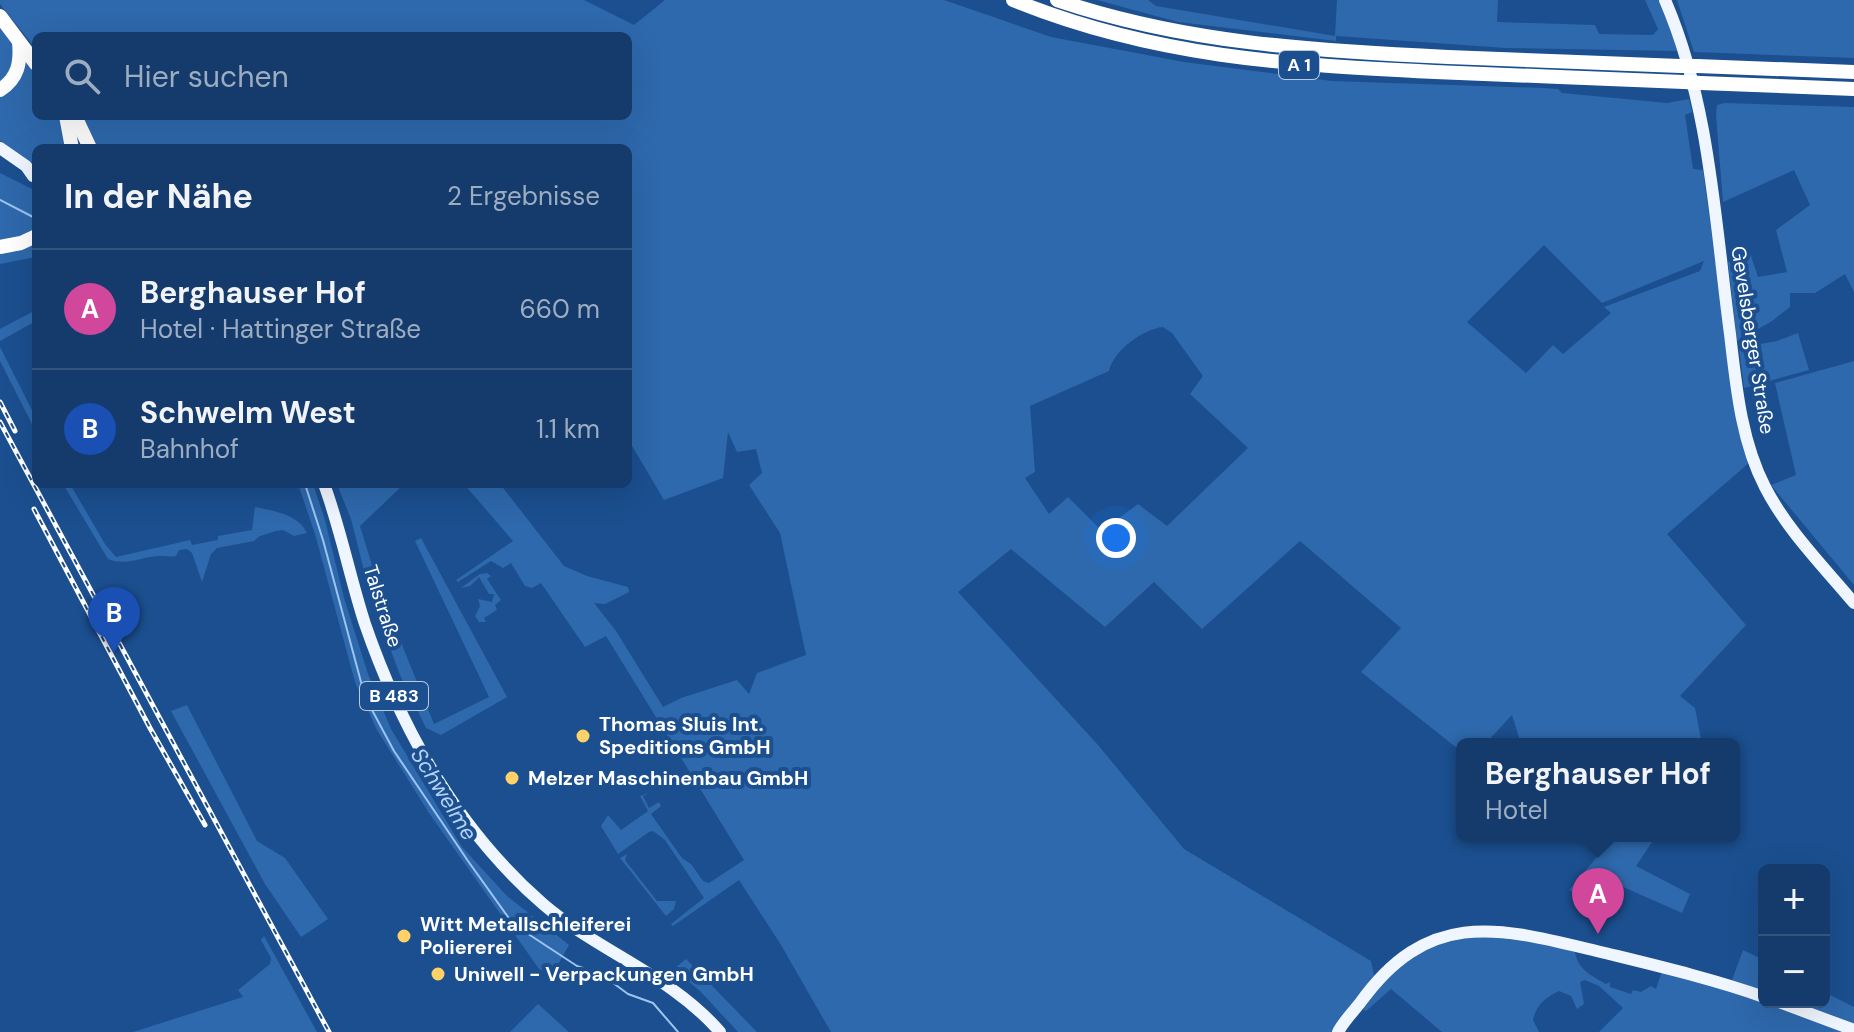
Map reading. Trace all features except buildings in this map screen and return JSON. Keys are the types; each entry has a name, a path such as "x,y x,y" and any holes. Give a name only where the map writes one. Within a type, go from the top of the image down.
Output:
{"highway":[{"name":"A 1","path":"1013,0 1114,34 1224,57 1305,66 1854,89"},
{"name":"A 1","path":"1061,1 1160,28 1226,41 1286,48 1385,54 1682,59 1697,66 1854,72"},
{"path":"0,16 32,59"},
{"path":"0,90 13,79 19,68 19,42"},
{"path":"67,120 71,144"},
{"path":"77,120 88,144"},
{"path":"0,247 32,238"}],"main road":[{"name":"Gevelsberger Straße","path":"1665,0 1699,111 1737,392 1753,460 1764,487 1781,513 1854,603"},
{"path":"0,148 32,173"},
{"path":"0,158 22,173 32,175"},
{"name":"Talstraße","path":"325,488 365,624 396,701 424,757 456,807 496,859 553,913 675,990 720,1032"},
{"path":"1338,1032 1381,976 1414,950 1457,933 1484,930 1512,932 1626,958 1758,995"},
{"path":"1795,1008 1854,1030"},
{"path":"1344,1032 1349,1018"}],"shaded area":[{"path":"0,0 584,0 634,25 665,0 944,0 1051,37 1184,62 1332,81 1543,88 1558,89 1562,93 1667,103 1689,99 1692,112 1685,115 1693,169 1703,170 1733,390 1750,462 1667,534 1746,625 1680,696 1695,708 1701,738 1519,738 1512,715 1491,738 1456,738 1456,747 1361,672 1401,628 1300,541 1202,629 1154,582 1105,627 1011,549 958,592 1098,745 1184,849 1371,961 1374,975 1333,1032 831,1032 739,880 673,926 671,924 704,898 665,840 653,831 649,832 618,854 601,826 608,815 621,830 648,811 640,796 650,792 643,796 649,808 659,802 661,806 651,814 682,858 691,864 703,881 709,883 744,860 606,636 585,647 541,583 532,588 525,586 511,563 503,568 491,561 458,582 456,580 513,541 467,488 503,488 564,566 628,587 629,592 605,604 594,603 616,631 663,707 737,680 749,694 757,673 806,655 780,533 749,485 762,473 756,449 737,452 728,432 723,478 664,500 632,446 632,144 92,144 82,120 632,120 632,32 32,32 32,44","holes":["1544,245 1602,303 1704,261 1700,271 1604,307 1611,313 1563,354 1553,345 1526,373 1467,322","1163,327 1172,333 1203,376 1190,394 1248,448 1167,526 1138,504 1102,531 1068,497 1049,514 1025,478 1035,472 1030,406 1109,371 1116,356 1130,342 1147,332"]},
{"path":"1097,0 1148,0 1156,6 1335,36 1337,0 1498,0 1497,22 1595,25 1599,34 1653,35 1658,29 1645,0 1660,0 1675,36 1677,51 1506,48 1336,36 1336,41 1178,22"},
{"path":"1677,0 1854,0 1854,58 1694,52"},
{"path":"0,24 12,40 15,65 0,84"},
{"path":"27,61 32,67 32,120 63,120 66,144 32,144 32,162 0,141 0,94"},
{"path":"1717,105 1854,107 1854,292 1845,274 1815,293 1790,293 1790,307 1737,341 1728,262 1750,253 1758,277 1787,272 1776,230 1810,205 1794,170 1723,202 1716,115"},
{"path":"0,173 32,189 32,231 0,243"},
{"path":"32,246 32,258 0,264 0,251 15,252"},
{"path":"32,312 32,323 0,341 0,329"},
{"path":"1798,333 1809,370 1744,388 1739,348 1777,341"},
{"path":"0,347 32,410 32,424 0,361"},
{"path":"1854,361 1854,585 1771,485 1796,475 1775,383"},
{"path":"65,488 72,488 116,557 190,540 192,545 218,540 218,536 252,530 255,507 292,517 307,533 294,536 283,530 276,531 254,541 217,548 211,554 202,582 192,553 187,549 179,550 176,556 122,562 108,559"},
{"path":"299,488 314,488 368,674 391,729 462,847 507,896 569,945 552,975 539,969 429,813 377,730 355,682"},
{"path":"339,488 400,488 360,526 379,588 434,724 489,697 415,541 421,538 507,697 441,735 426,728 400,675 370,594 351,519"},
{"path":"480,574 491,576 487,579 501,600 495,605 497,610 484,618 486,622 479,622 475,616 480,606 478,599 492,602 494,594 489,594 479,577 470,586 461,588"},
{"path":"187,705 257,841 285,858 328,919 301,937 265,884 171,711"},
{"path":"1594,842 1652,842 1636,866 1690,894 1682,913 1621,886 1605,910 1569,890 1602,851"},
{"path":"627,854 625,860 657,901 676,901 674,909 666,916 620,858"},
{"path":"264,936 317,1032 133,1032 243,997 238,990 270,964 271,958 261,940"},
{"path":"1510,936 1575,952 1579,963 1590,974 1606,984 1610,982 1610,987 1631,994 1633,990 1641,992 1651,986 1656,989 1662,971 1758,1000 1758,1008 1784,1008 1847,1032 1599,1032 1623,1008 1599,986 1585,980 1580,982 1584,1004 1577,1009 1571,996 1559,991 1542,1002 1533,1020 1539,1032 1442,1032 1391,989 1366,1011 1363,1010 1385,979 1416,954 1445,943"},
{"path":"1743,950 1758,957 1758,990 1732,980"},
{"path":"686,959 757,1032 738,1032 700,991 674,969"},
{"path":"1830,995 1854,1007 1854,1024 1807,1008 1830,1008"},
{"path":"538,1004 569,1032 510,1032"}],"waterway":[{"name":"Schwelme","path":"0,200 32,216"},
{"name":"Schwelme","path":"306,488 361,682 372,710 394,751 468,861 513,924 577,966 601,974 628,994 653,1003 678,1032"}],"railway":[{"path":"0,402 15,431"},
{"path":"0,422 32,481"},
{"path":"36,488 329,1032"},
{"path":"34,509 205,825"}],"place":[{"name":"Schwelm West","path":"114,653"},
{"name":"Thomas Sluis Int. Speditions GmbH","path":"583,736"},
{"name":"Melzer Maschinenbau GmbH","path":"512,778"},
{"name":"Berghauser Hof","path":"1598,934"},
{"name":"Witt Metallschleiferei Poliererei","path":"404,936"},
{"name":"Uniwell - Verpackungen GmbH","path":"438,974"}]}
